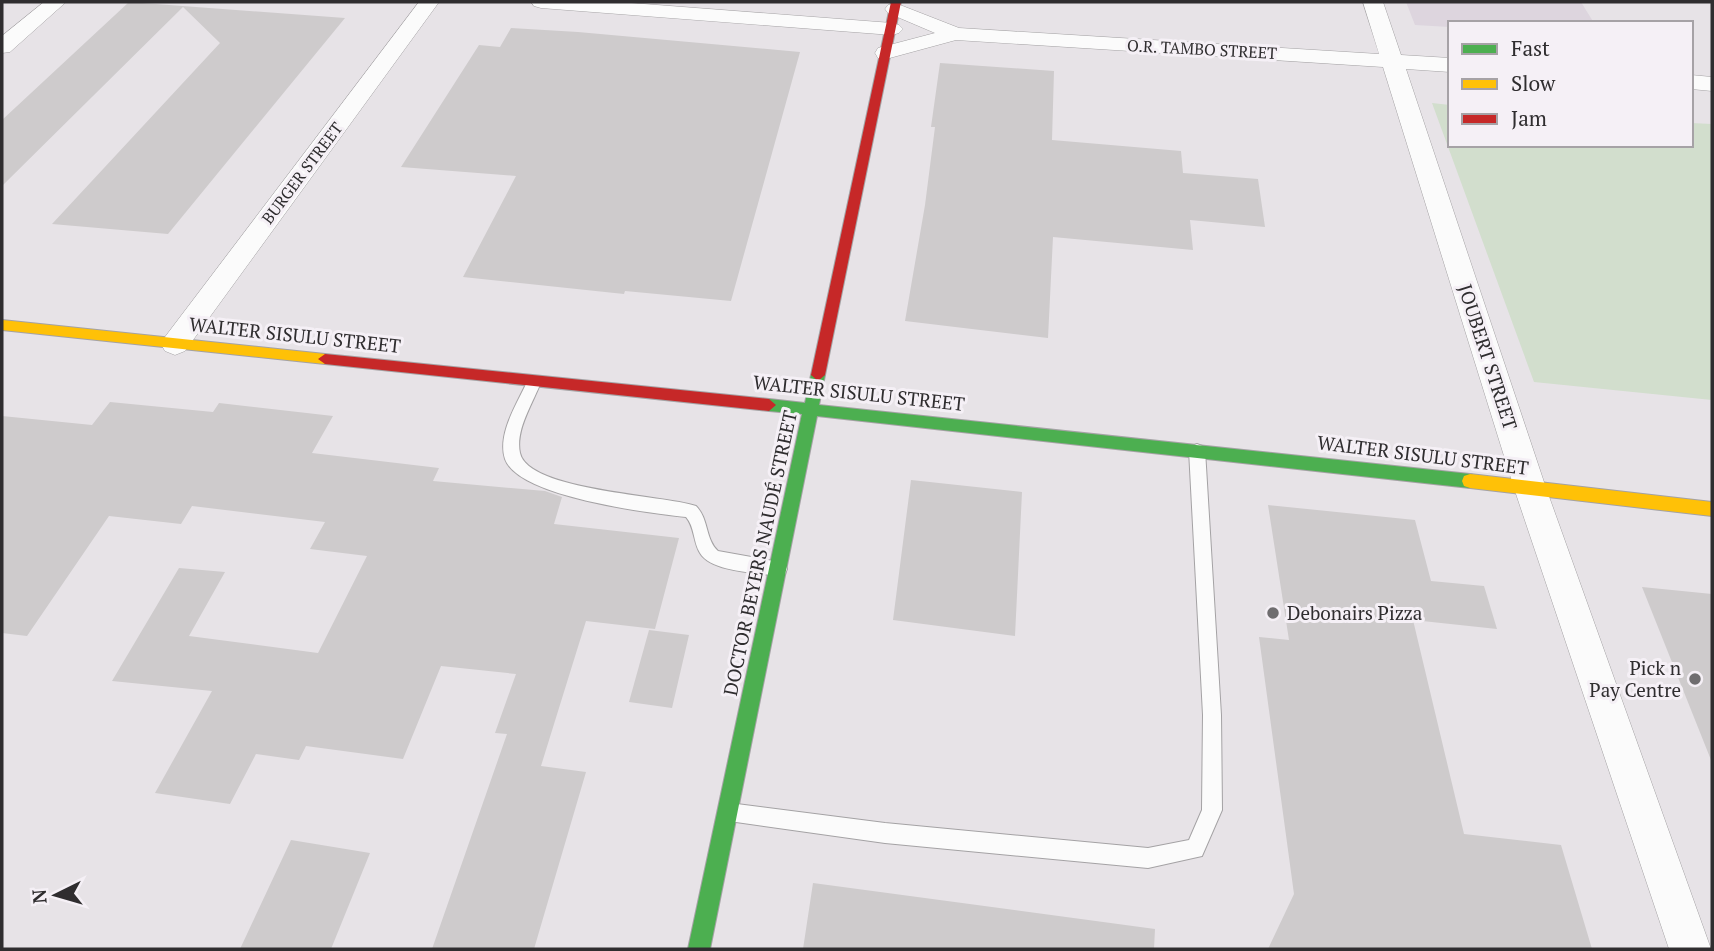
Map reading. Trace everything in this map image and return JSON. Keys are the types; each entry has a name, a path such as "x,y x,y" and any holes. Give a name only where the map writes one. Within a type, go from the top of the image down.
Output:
{"main road":[{"name":"DOCTOR BEYERS NAUDÉ STREET","path":"699,949 894,13"},
{"name":"WALTER SISULU STREET","path":"2,325 534,382 811,408 1712,509"}],"street":[{"path":"2,47 55,2"},
{"name":"BURGER STREET","path":"175,344 429,2"},
{"name":"O.R. TAMBO STREET","path":"541,2 894,13 955,34 1448,65"},
{"name":"JOUBERT STREET","path":"1373,2 1530,488 1690,949"},
{"name":"O.R. TAMBO STREET","path":"886,53 955,34"},
{"path":"1693,82 1712,83"}],"lane":[{"path":"534,382 512,445 513,459 520,470 544,481 616,502 690,511 698,516 708,552 717,559 779,569"},
{"path":"727,813 885,833 1148,858 1195,849 1212,810 1212,715 1197,450"}],"shaded area":[{"path":"1406,2 1581,2 1593,21 1448,21 1448,27 1415,25"}],"green space":[{"path":"1432,103 1448,105 1448,147"},
{"path":"1693,123 1712,124 1712,400 1534,382 1448,147 1693,147"}],"building":[{"path":"129,2 345,18 168,234 52,224 220,43 183,7 2,186 2,120"},
{"path":"511,28 800,52 731,301 625,291 624,294 463,277 516,176 401,167 479,45 500,47"},
{"path":"940,63 1054,71 1052,140 1181,151 1183,173 1258,179 1265,227 1190,220 1193,250 1053,237 1048,338 905,321 925,205 935,127 931,127"},
{"path":"110,402 213,412 219,403 333,416 312,453 439,468 433,481 545,491 562,497 554,524 679,538 655,629 586,621 541,766 586,772 534,949 432,949 507,734 495,733 516,674 441,666 403,759 306,746 299,760 256,754 230,804 155,793 212,691 112,681 179,568 225,572 189,636 318,653 367,556 310,549 325,522 192,506 181,524 109,516 27,636 2,633 2,416 92,425"},
{"path":"911,480 1022,492 1015,636 893,620"},
{"path":"1268,505 1415,520 1431,581 1484,586 1497,629 1413,620 1464,834 1561,845 1592,949 1268,949 1294,894 1259,637 1289,640"},
{"name":"Pick n Pay Centre","path":"1642,587 1712,594 1711,760"},
{"path":"649,630 689,635 672,708 629,702"},
{"path":"291,840 370,853 331,949 240,949"},
{"path":"813,883 1155,929 1154,949 803,949"}],"traffic: fast":[{"path":"699,949 818,375"},
{"path":"769,405 1470,481"}],"traffic: slow":[{"path":"2,325 325,359"},
{"path":"1470,481 1712,509"}],"traffic: jam":[{"path":"818,375 896,2"},
{"path":"325,359 769,405"}],"place":[{"name":"Debonairs Pizza","path":"1273,613"},
{"name":"Pick n Pay Centre","path":"1695,679"}]}
